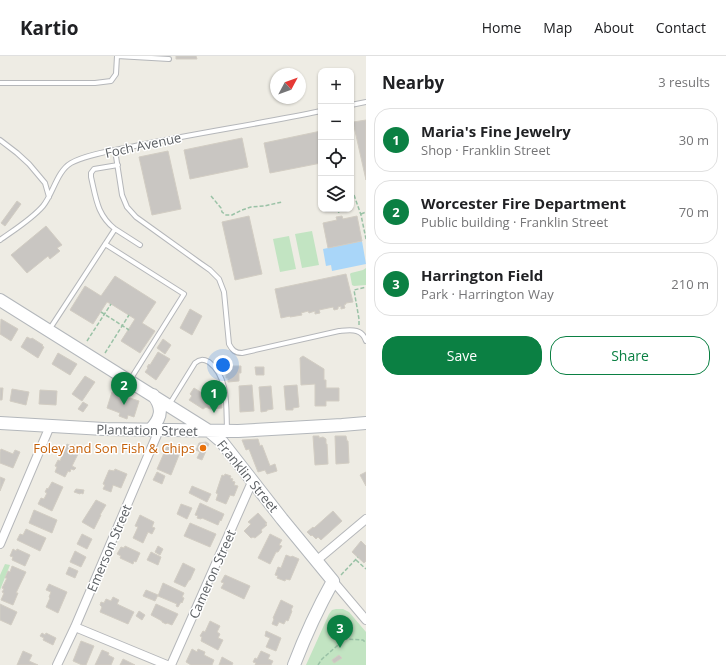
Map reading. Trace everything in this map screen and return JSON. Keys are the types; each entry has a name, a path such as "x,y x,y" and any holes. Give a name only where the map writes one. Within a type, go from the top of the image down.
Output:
{"street":[{"name":"Franklin Street","path":"0,300 152,394 209,431 222,442 252,482 316,561 336,579 366,620"},
{"path":"152,394 157,400 160,415 154,430"},
{"name":"Plantation Street","path":"0,423 104,429 238,431 366,423"},
{"path":"0,544 50,426"},
{"name":"Emerson Street","path":"57,665 75,627 154,430"},
{"name":"Cameron Street","path":"171,665 252,482"},
{"path":"316,561 366,520"},
{"path":"294,665 324,596 336,579"},
{"path":"75,627 167,665"}],"lane":[{"path":"0,83 110,81 116,74 117,56 169,59"},
{"path":"354,104 366,102"},
{"name":"Foch Avenue","path":"0,240 37,213 45,204 60,174 70,164 84,157 167,139 318,112"},
{"path":"0,140 29,164 45,183 49,197"},
{"path":"115,150 123,199 127,207 138,219 210,270 219,280 224,292 229,344 234,351 242,353 339,331 350,330 358,331 363,335 366,341"},
{"path":"118,165 94,169 91,173 99,208 108,223 140,245"},
{"path":"49,330 115,229"},
{"path":"105,244 184,294 130,381"},
{"path":"168,405 195,364 200,360 204,360 213,366 222,380 225,396 227,431"}],"path":[{"path":"211,196 221,208 222,212 226,215 232,215 251,207 282,202"},
{"path":"354,196 361,214 366,239"},
{"path":"361,214 366,212"},
{"path":"358,331 360,319 354,290 366,287"},
{"path":"86,341 111,304"},
{"path":"101,312 129,330"},
{"path":"105,353 129,315"},
{"path":"336,579 358,558"},
{"path":"356,560 366,568"},
{"path":"318,665 322,659 345,639 363,640 366,643"}],"green space":[{"path":"312,231 319,265 302,268 295,234"},
{"path":"289,236 296,269 280,272 273,239"},
{"path":"366,268 366,285 352,285 350,274"},
{"path":"5,564 10,565 0,590 0,575"},
{"path":"343,609 349,612 366,632 366,665 306,665 329,614 332,610"}],"water":[{"path":"362,241 366,264 332,271 331,265 326,266 323,249"}],"building":[{"path":"176,56 196,56 197,59 176,59"},
{"path":"366,120 366,180 354,126 354,122"},
{"path":"318,132 318,164 270,173 264,143"},
{"path":"242,138 248,167 190,179 184,150"},
{"path":"168,151 181,209 152,215 139,157"},
{"path":"17,201 21,204 5,226 1,223"},
{"path":"249,216 262,274 235,280 222,222"},
{"path":"342,216 343,219 357,216 362,241 328,248 323,223 337,220 336,217"},
{"path":"46,226 62,245 57,248 60,251 50,259 48,256 27,273 11,255"},
{"path":"346,274 353,302 346,303 344,305 345,308 341,309 341,306 334,310 333,307 319,310 320,313 315,314 315,311 309,313 308,311 301,313 302,315 281,318 275,289"},
{"path":"115,276 156,302 142,323 155,331 140,353 121,341 135,319 111,304 107,302 93,324 70,310 85,286 101,296"},
{"path":"190,309 202,316 192,335 180,328"},
{"path":"1,319 18,329 11,341 0,334"},
{"path":"27,337 32,338 43,345 42,346 44,347 38,358 21,347"},
{"path":"163,339 171,345 165,354 157,348"},
{"path":"158,352 170,359 156,380 145,372"},
{"path":"58,353 77,364 70,375 52,364"},
{"path":"303,356 324,369 326,388 339,388 339,401 326,401 326,406 315,406 315,384 301,385 300,358"},
{"path":"226,366 241,366 239,381 228,382 228,378 226,378"},
{"path":"255,367 264,367 264,375 256,375"},
{"path":"85,376 95,382 82,401 72,394"},
{"path":"252,385 254,411 240,412 239,386"},
{"path":"297,385 299,407 293,408 293,410 286,410 284,386"},
{"path":"271,386 273,409 261,412 259,387"},
{"path":"0,388 3,388 2,400 0,400"},
{"path":"194,388 207,396 207,392 221,391 222,408 210,409 206,407 203,409 189,400 192,396 190,394"},
{"path":"12,389 29,392 26,405 10,401"},
{"path":"40,390 57,391 56,405 39,404"},
{"path":"112,392 139,401 134,417 128,415 127,419 119,416 120,413 107,408"},
{"path":"83,402 88,405 83,412 78,409"},
{"path":"313,436 319,436 319,438 323,437 326,439 328,464 315,465"},
{"path":"335,436 346,436 348,441 349,463 336,464"},
{"path":"258,439 260,446 262,445 270,466 275,464 277,471 267,474 265,470 258,472 249,449 246,450 242,440"},
{"path":"206,442 209,444 202,460 197,458 200,452 196,450 199,443"},
{"path":"67,444 73,447 74,445 77,446 80,450 72,466 76,468 74,470 71,469 70,472 68,471 65,477 55,472 57,467 55,466 58,460 60,461"},
{"path":"168,444 181,450 171,475 157,469"},
{"path":"1,449 13,454 15,450 20,452 13,468 0,463"},
{"path":"115,469 127,474 121,488 113,485 111,492 103,489 105,485 103,484 109,470 114,471"},
{"path":"157,472 165,476 162,484 153,480"},
{"path":"366,472 366,486 360,475"},
{"path":"225,474 231,476 230,478 233,479 232,481 235,482 234,485 238,486 234,496 230,495 226,504 216,500 218,494 216,493 222,475 224,476"},
{"path":"0,477 5,479 0,491"},
{"path":"52,482 63,487 52,511 38,504 41,498 44,499 47,493 45,492"},
{"path":"192,486 211,494 207,502 189,493"},
{"path":"76,489 84,490 83,494 74,492"},
{"path":"96,500 106,505 94,529 82,522"},
{"path":"200,503 224,514 218,525 202,518 197,518 198,516 195,515"},
{"path":"181,504 192,508 187,519 177,514"},
{"path":"34,510 57,520 52,533 29,523"},
{"path":"333,511 342,521 321,540 318,537 316,539 307,532 313,527 314,528"},
{"path":"258,513 267,525 255,538 251,538 244,531 251,524 248,522"},
{"path":"140,515 154,522 152,527 155,528 152,534 148,532 143,543 133,538 138,527 135,526"},
{"path":"190,523 216,534 210,547 184,536"},
{"path":"26,529 46,538 40,551 17,540 20,534 23,535"},
{"path":"82,534 92,539 87,549 77,544"},
{"path":"270,534 282,540 279,545 282,546 278,552 276,552 270,564 258,558"},
{"path":"361,541 366,546 366,561 364,563 352,552"},
{"path":"125,546 140,553 136,562 134,561 133,564 120,558 121,556 117,554 121,547 124,548"},
{"path":"158,546 163,549 160,555 155,552"},
{"path":"13,549 16,551 17,549 30,555 25,566 12,560 13,557 10,556"},
{"path":"75,551 86,557 81,567 70,562"},
{"path":"151,552 161,557 158,565 147,560"},
{"path":"286,555 299,559 290,580 286,579 285,581 277,578 278,576 275,575 278,567 281,568"},
{"path":"183,563 195,569 185,587 174,582"},
{"path":"12,566 26,572 16,593 18,593 13,605 1,600 4,593 2,592 4,589 2,588 7,578 5,578 8,571 10,572"},
{"path":"69,567 78,571 75,578 66,574"},
{"path":"225,575 250,586 244,599 221,588 224,583 221,582"},
{"path":"163,583 184,593 182,603 181,602 178,607 176,606 177,604 158,596"},
{"path":"49,584 67,592 58,613 46,607 51,592 46,590"},
{"path":"146,590 158,595 155,601 143,596"},
{"path":"113,597 119,600 117,604 134,612 128,624 100,612 102,607 100,605 101,602 104,603 106,599 111,601"},
{"path":"281,600 293,606 288,621 286,620 284,624 279,622 277,626 272,624"},
{"path":"0,604 17,612 11,625 0,620"},
{"path":"156,604 178,614 172,625 166,624 151,615"},
{"path":"139,611 145,615 142,620 136,616"},
{"path":"210,621 220,626 217,632 220,634 218,638 223,640 218,650 201,641 202,637 200,636 203,631 205,632"},
{"path":"266,631 281,638 276,651 266,647 270,638 265,636"},
{"path":"42,633 45,635 46,633 56,638 53,645 43,640 44,638 40,636"},
{"path":"81,641 94,646 86,665 73,661"},
{"path":"192,649 197,652 198,649 205,652 204,655 214,660 212,665 191,665 186,662"},
{"path":"102,650 109,653 108,655 114,658 111,665 95,665"},
{"path":"23,651 32,655 29,661 38,665 17,665"},
{"path":"261,651 270,655 268,659 273,661 271,665 255,665 256,663 253,662 255,658 257,659"},
{"path":"339,655 342,658 334,663 332,660"},
{"path":"222,657 233,663 232,665 219,665"},
{"path":"123,659 135,665 120,665"}],"place":[{"name":"Worcester Fire Department","path":"124,405"},
{"name":"Maria's Fine Jewelry","path":"214,413"},
{"name":"Foley and Son Fish & Chips","path":"203,448"},
{"name":"Harrington Field","path":"340,648"}]}
